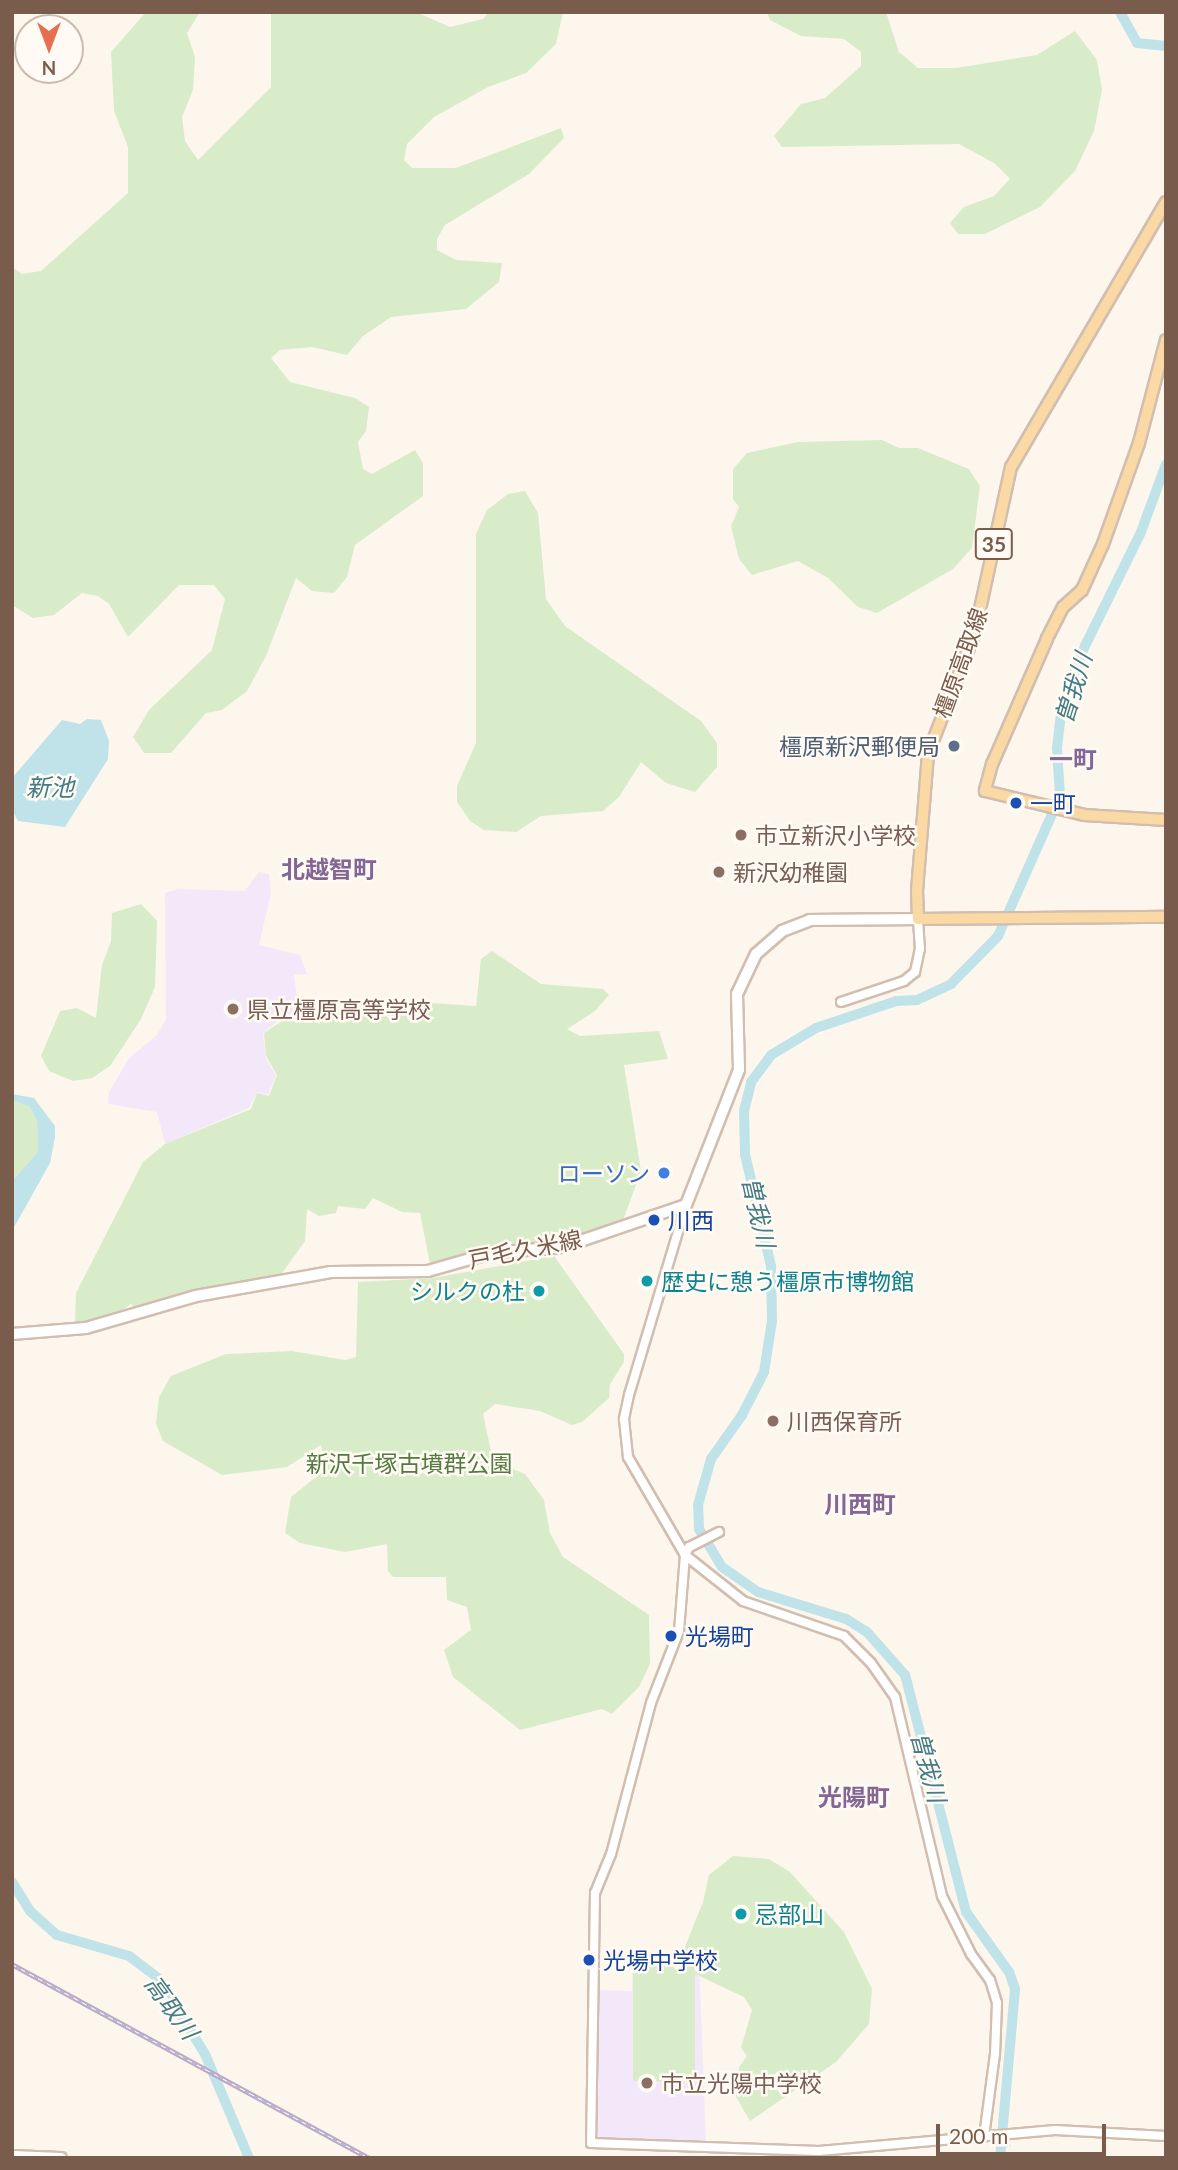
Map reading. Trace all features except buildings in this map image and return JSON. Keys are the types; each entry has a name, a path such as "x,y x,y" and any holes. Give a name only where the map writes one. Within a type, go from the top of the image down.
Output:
{"main road":[{"name":"橿原高取線","path":"918,919 928,754 975,632 1011,467 1166,202"},
{"path":"1166,340 1139,443 1103,544 1082,590 1063,607 1051,629 992,764 985,791 1063,812 1166,820"},
{"path":"686,1205 739,1070 737,994 756,954 782,931 810,920 1166,917"},
{"name":"戸毛久米線","path":"12,1334 86,1328 196,1296 331,1272 428,1271 491,1253 563,1247 686,1205"},
{"path":"12,2156 61,2158"}],"street":[{"path":"841,1002 904,981 915,972 920,949 918,919"},
{"path":"686,1205 624,1419 628,1457 687,1551 743,1601 844,1636 871,1662 895,1698 942,1896 971,1954 990,1980 997,2003 995,2054 986,2135"},
{"path":"687,1551 717,1533"},
{"path":"687,1551 682,1620 651,1703 611,1854 595,1893 591,2143 819,2151 1017,2133 1166,2136"}],"shaded area":[{"name":"県立橿原高等学校","path":"259,872 269,874 271,893 259,945 300,955 307,974 294,975 299,1013 283,1017 263,1033 266,1059 276,1075 268,1095 257,1092 249,1108 165,1144 157,1112 108,1104 109,1092 129,1058 157,1035 166,1019 165,893 179,889 245,891"},
{"path":"633,1959 699,1959 706,2142 595,2137 599,1990 632,1991"}],"green space":[{"path":"146,12 200,12 187,33 195,57 193,90 182,117 185,141 198,160 271,87 271,12 416,12 450,27 483,19 489,12 563,12 556,44 526,73 488,87 434,117 407,144 404,160 412,168 456,168 561,128 564,138 529,174 445,225 437,239 437,250 456,260 502,263 499,282 466,309 391,317 363,336 347,355 312,347 280,350 271,358 290,382 355,398 369,407 366,431 358,442 363,469 372,474 415,450 423,463 423,496 355,545 347,577 334,593 312,591 296,578 266,656 247,691 222,710 206,713 171,753 144,753 133,737 149,710 212,650 225,599 214,585 179,585 128,637 109,604 98,596 82,593 54,615 33,618 12,605 12,267 22,274 41,271 128,193 128,147 114,111 111,52"},
{"path":"767,12 886,12 899,52 918,68 956,68 1037,55 1075,31 1097,60 1102,90 1094,131 1075,171 1040,207 985,234 958,234 950,223 964,207 994,196 1010,179 994,163 959,144 782,147 774,136 801,104 825,98 861,66 861,52 844,39 801,36 770,20"},
{"path":"882,440 899,448 918,448 969,469 980,486 972,548 953,569 877,613 858,607 828,578 798,561 752,575 739,559 731,526 739,507 733,499 733,469 747,453 798,442"},
{"path":"525,491 538,513 546,599 565,626 701,721 717,743 717,767 695,792 666,783 641,762 619,797 603,811 541,816 516,832 484,830 470,821 457,802 457,786 476,743 476,534 487,510 508,494"},
{"path":"141,904 157,921 155,987 141,1019 110,1066 92,1078 73,1081 49,1071 41,1056 60,1011 77,1008 96,1018 102,965 111,941 112,913"},
{"path":"492,951 541,984 603,989 609,995 595,1011 567,1029 580,1036 659,1031 668,1059 624,1065 641,1171 622,1223 531,1246 503,1247 430,1264 420,1213 402,1212 373,1198 365,1209 338,1206 336,1213 319,1216 307,1209 305,1241 278,1279 191,1290 137,1312 131,1304 114,1316 75,1324 76,1293 143,1162 165,1144 251,1109 257,1093 269,1096 277,1075 266,1056 264,1033 291,1015 416,1002 476,1006 481,959"},
{"path":"12,1100 30,1107 37,1121 38,1144 37,1153 12,1181"},
{"name":"新沢千塚古墳群公園","path":"554,1256 624,1354 624,1362 610,1384 609,1398 582,1422 572,1425 540,1411 495,1404 483,1414 491,1451 501,1464 525,1474 544,1500 550,1533 563,1557 649,1615 650,1664 639,1687 612,1714 602,1709 520,1730 453,1677 444,1650 471,1630 467,1607 447,1600 446,1577 393,1577 388,1571 387,1544 345,1552 300,1543 285,1533 291,1497 326,1469 321,1445 287,1467 222,1475 163,1441 156,1424 159,1397 171,1376 226,1354 292,1351 345,1360 356,1357 358,1282 433,1278"},
{"path":"733,1856 769,1859 790,1872 844,1932 872,1989 869,2024 836,2062 750,2121 736,2097 739,2067 747,2056 741,2048 752,2010 744,1997 695,1974 695,2082 633,2081 633,1959 680,1959 703,1902 709,1875"}],"water":[{"name":"新池","path":"87,719 101,720 109,741 108,759 65,827 18,821 12,810 12,778 62,720 80,724"},
{"path":"12,1094 34,1098 55,1126 55,1137 50,1163 12,1231 12,1181 37,1153 38,1144 37,1121 30,1107 12,1100"}],"waterway":[{"path":"1120,12 1137,43 1166,46"},
{"name":"曽我川","path":"1000,2158 1015,1989 1009,1972 966,1912 905,1675 867,1632 846,1619 758,1592 722,1567 699,1529 698,1505 711,1459 742,1415 764,1372 772,1321 771,1266 745,1154 744,1111 751,1082 771,1055 816,1028 896,1001 917,1000 951,984 998,936 1060,796 1057,748 1062,705 1085,646 1141,532 1166,464"},
{"name":"高取川","path":"12,1882 30,1911 57,1935 129,1956 159,1979 205,2054 249,2158"},
{"path":"1001,2148 1010,2145"}],"railway":[{"path":"12,1964 369,2158"}],"place":[{"name":"橿原新沢郵便局","path":"954,746"},
{"name":"一町","path":"1016,803"},
{"name":"市立新沢小学校","path":"741,835"},
{"name":"新沢幼稚園","path":"719,872"},
{"name":"県立橿原高等学校","path":"233,1009"},
{"name":"ローソン","path":"664,1173"},
{"name":"川西","path":"654,1220"},
{"name":"歴史に憩う橿原市博物館","path":"647,1281"},
{"name":"シルクの杜","path":"539,1291"},
{"name":"川西保育所","path":"773,1421"},
{"name":"光場町","path":"671,1636"},
{"name":"忌部山","path":"741,1914"},
{"name":"光場中学校","path":"589,1960"},
{"name":"市立光陽中学校","path":"647,2083"}],"district":[{"name":"一町","path":"1073,759"},
{"name":"北越智町","path":"329,869"},
{"name":"川西町","path":"860,1504"},
{"name":"光陽町","path":"854,1797"}]}
